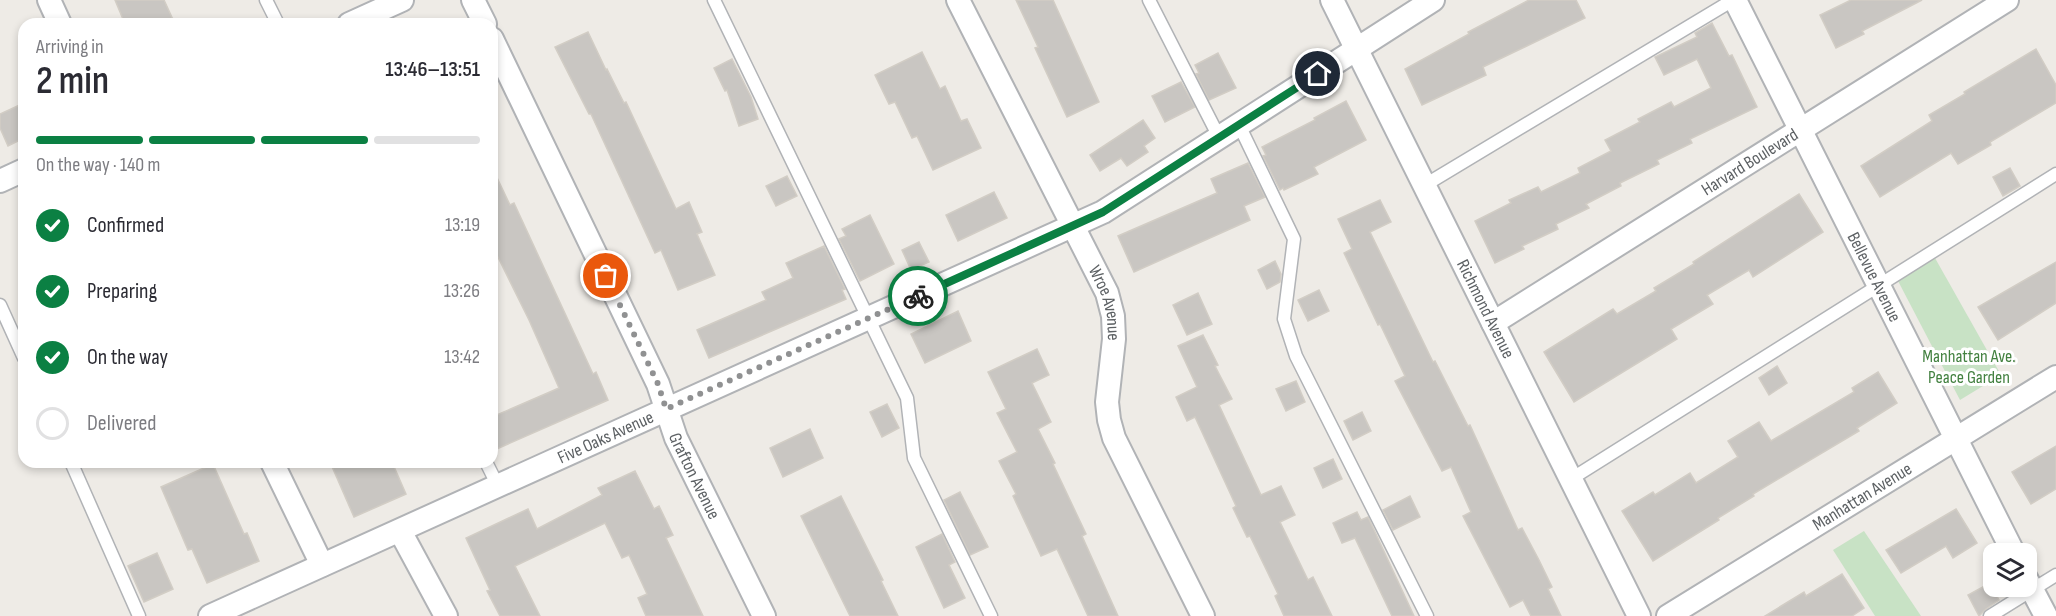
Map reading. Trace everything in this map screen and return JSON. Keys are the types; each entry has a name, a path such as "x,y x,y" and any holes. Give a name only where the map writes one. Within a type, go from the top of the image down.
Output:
{"street":[{"path":"49,0 57,18"},
{"path":"362,18 402,0"},
{"path":"473,0 482,18"},
{"name":"Wroe Avenue","path":"958,0 1107,293 1113,316 1114,339 1107,402 1114,438 1203,616"},
{"name":"Richmond Avenue","path":"1332,0 1640,616"},
{"name":"Five Oaks Avenue","path":"210,616 1103,212 1433,0"},
{"name":"Bellevue Avenue","path":"1734,0 2008,543"},
{"name":"Harvard Boulevard","path":"1493,324 2007,0"},
{"name":"Grafton Avenue","path":"498,51 658,384 676,438 764,616"},
{"path":"0,181 18,173"},
{"name":"Manhattan Avenue","path":"1668,616 2056,377"},
{"path":"275,468 322,565"},
{"path":"400,531 446,616"},
{"path":"2036,597 2046,616"}],"lane":[{"path":"266,0 275,18"},
{"path":"714,0 907,399 914,458 991,616"},
{"path":"1149,0 1219,137"},
{"path":"1425,185 1734,0"},
{"path":"1239,125 1294,239 1284,319 1296,356 1427,616"},
{"path":"1570,479 2056,174"},
{"path":"0,305 18,345"},
{"path":"74,468 139,616"},
{"path":"489,468 498,486"},
{"path":"2037,581 2056,575"},
{"path":"1990,616 2013,597"}],"green space":[{"name":"Manhattan Ave. Peace Garden","path":"1935,258 2001,375 1960,400 1897,279"},
{"path":"1864,531 1921,616 1875,616 1833,550"}],"building":[{"path":"115,0 164,0 172,18 122,18"},
{"path":"1016,0 1053,0 1099,102 1067,117"},
{"path":"1529,0 1576,0 1585,18 1483,67 1486,75 1422,105 1405,69"},
{"path":"1851,0 1922,0 1862,31 1864,34 1836,48 1820,15"},
{"path":"1712,23 1729,56 1732,55 1757,107 1690,139 1692,143 1657,160 1659,164 1620,183 1621,186 1586,204 1589,208 1556,224 1558,229 1522,246 1524,249 1495,263 1475,221 1511,203 1509,200 1538,187 1541,192 1580,173 1578,168 1611,151 1605,140 1640,122 1638,119 1671,102 1674,107 1711,88 1697,59 1664,75 1655,57 1697,37 1695,33"},
{"path":"588,32 606,70 624,103 626,102 676,209 689,202 702,232 697,234 715,275 678,290 661,250 655,253 591,114 555,47"},
{"path":"2036,49 2056,85 2056,103 1958,164 1951,153 1880,197 1861,166 1932,121 1929,115"},
{"path":"922,52 940,89 945,86 961,121 967,119 981,148 933,170 917,136 912,138 895,102 889,104 875,75"},
{"path":"1218,53 1236,88 1209,100 1196,74 1199,73 1195,65"},
{"path":"732,59 751,97 758,119 739,126 727,90 725,91 714,68"},
{"path":"1181,82 1195,107 1165,122 1152,96"},
{"path":"1346,101 1366,140 1314,167 1318,174 1280,190 1263,156 1266,155 1262,147"},
{"path":"18,106 18,141 8,146 0,128 0,114"},
{"path":"1143,120 1155,138 1144,146 1148,152 1127,166 1121,158 1100,171 1090,155"},
{"path":"1248,163 1265,197 1244,206 1250,220 1134,272 1118,236 1217,193 1211,179"},
{"path":"2010,168 2020,186 2003,196 1993,177"},
{"path":"787,176 797,196 776,206 766,186"},
{"path":"498,180 510,205 514,203 593,374 596,372 608,400 498,448 498,414 559,388 498,257"},
{"path":"994,192 1007,218 958,241 946,215"},
{"path":"1799,194 1823,232 1753,277 1749,270 1707,295 1713,304 1671,329 1677,339 1574,402 1544,352 1613,309 1617,314 1656,291 1654,288"},
{"path":"1380,200 1391,222 1370,232 1433,362 1435,361 1468,426 1470,425 1518,530 1522,528 1539,560 1552,587 1548,589 1561,616 1531,616 1523,600 1510,607 1463,516 1471,512 1451,467 1442,471 1395,381 1405,376 1344,253 1352,249 1338,219"},
{"path":"870,215 894,264 860,281 839,239 846,236 842,229"},
{"path":"919,242 929,262 911,270 902,250"},
{"path":"824,246 845,289 842,290 846,299 709,358 697,330 766,300 762,292 793,278 786,263"},
{"path":"1275,261 1281,274 1280,282 1267,289 1258,270"},
{"path":"2056,262 2056,303 1998,340 1978,307"},
{"path":"1319,290 1329,311 1308,321 1298,300"},
{"path":"1198,293 1212,324 1187,335 1173,305"},
{"path":"958,311 971,341 925,363 911,334"},
{"path":"1203,335 1218,365 1215,366 1232,399 1219,405 1261,495 1281,486 1295,515 1280,522 1308,580 1313,577 1332,616 1284,616 1275,596 1278,594 1250,536 1247,537 1233,508 1236,506 1195,417 1187,421 1176,397 1197,387 1178,346"},
{"path":"1037,349 1049,375 1032,383 1051,422 1038,429 1086,534 1082,536 1118,616 1088,616 1057,549 1041,556 1013,496 1016,494 999,461 1017,452 997,413 1006,409 988,372"},
{"path":"1777,366 1787,383 1769,395 1759,378"},
{"path":"1878,372 1897,403 1857,428 1859,431 1753,494 1754,496 1718,518 1719,520 1653,561 1622,511 1653,492 1655,495 1690,473 1696,483 1738,457 1728,441 1759,422 1771,441 1854,392 1852,388"},
{"path":"1296,381 1305,402 1286,411 1276,389"},
{"path":"887,404 899,428 882,437 870,412"},
{"path":"1362,412 1371,431 1353,440 1344,421"},
{"path":"810,429 823,458 783,477 770,448"},
{"path":"2056,446 2056,489 2031,504 2012,472"},
{"path":"1333,459 1342,479 1323,488 1314,468"},
{"path":"204,468 215,468 244,534 247,533 259,561 207,583 192,549 188,550 161,487"},
{"path":"333,468 395,468 406,494 354,517"},
{"path":"635,471 654,509 659,506 673,535 666,538 703,616 646,616 638,598 647,594 629,555 622,558 605,523 515,566 540,616 500,616 487,591 490,590 466,538 528,509 537,529 602,495 598,488"},
{"path":"960,492 988,547 970,555 944,500"},
{"path":"841,496 883,580 881,581 898,616 850,616 801,516"},
{"path":"1410,496 1420,517 1393,530 1383,510"},
{"path":"1956,509 1977,543 1953,558 1946,546 1901,573 1886,550"},
{"path":"1357,512 1361,520 1368,517 1414,616 1392,616 1355,538 1342,543 1333,523"},
{"path":"942,534 955,562 949,565 965,598 944,608 916,547"},
{"path":"157,553 173,589 144,602 128,566"},
{"path":"1842,574 1864,608 1852,616 1765,616 1804,592 1806,596"},
{"path":"1983,587 1983,597 1997,597 1999,600 1979,616 1968,595"}],"way so far":[{"path":"606,276 658,384 666,409 918,296"}],"route":[{"path":"918,296 1103,212 1318,74"}]}
